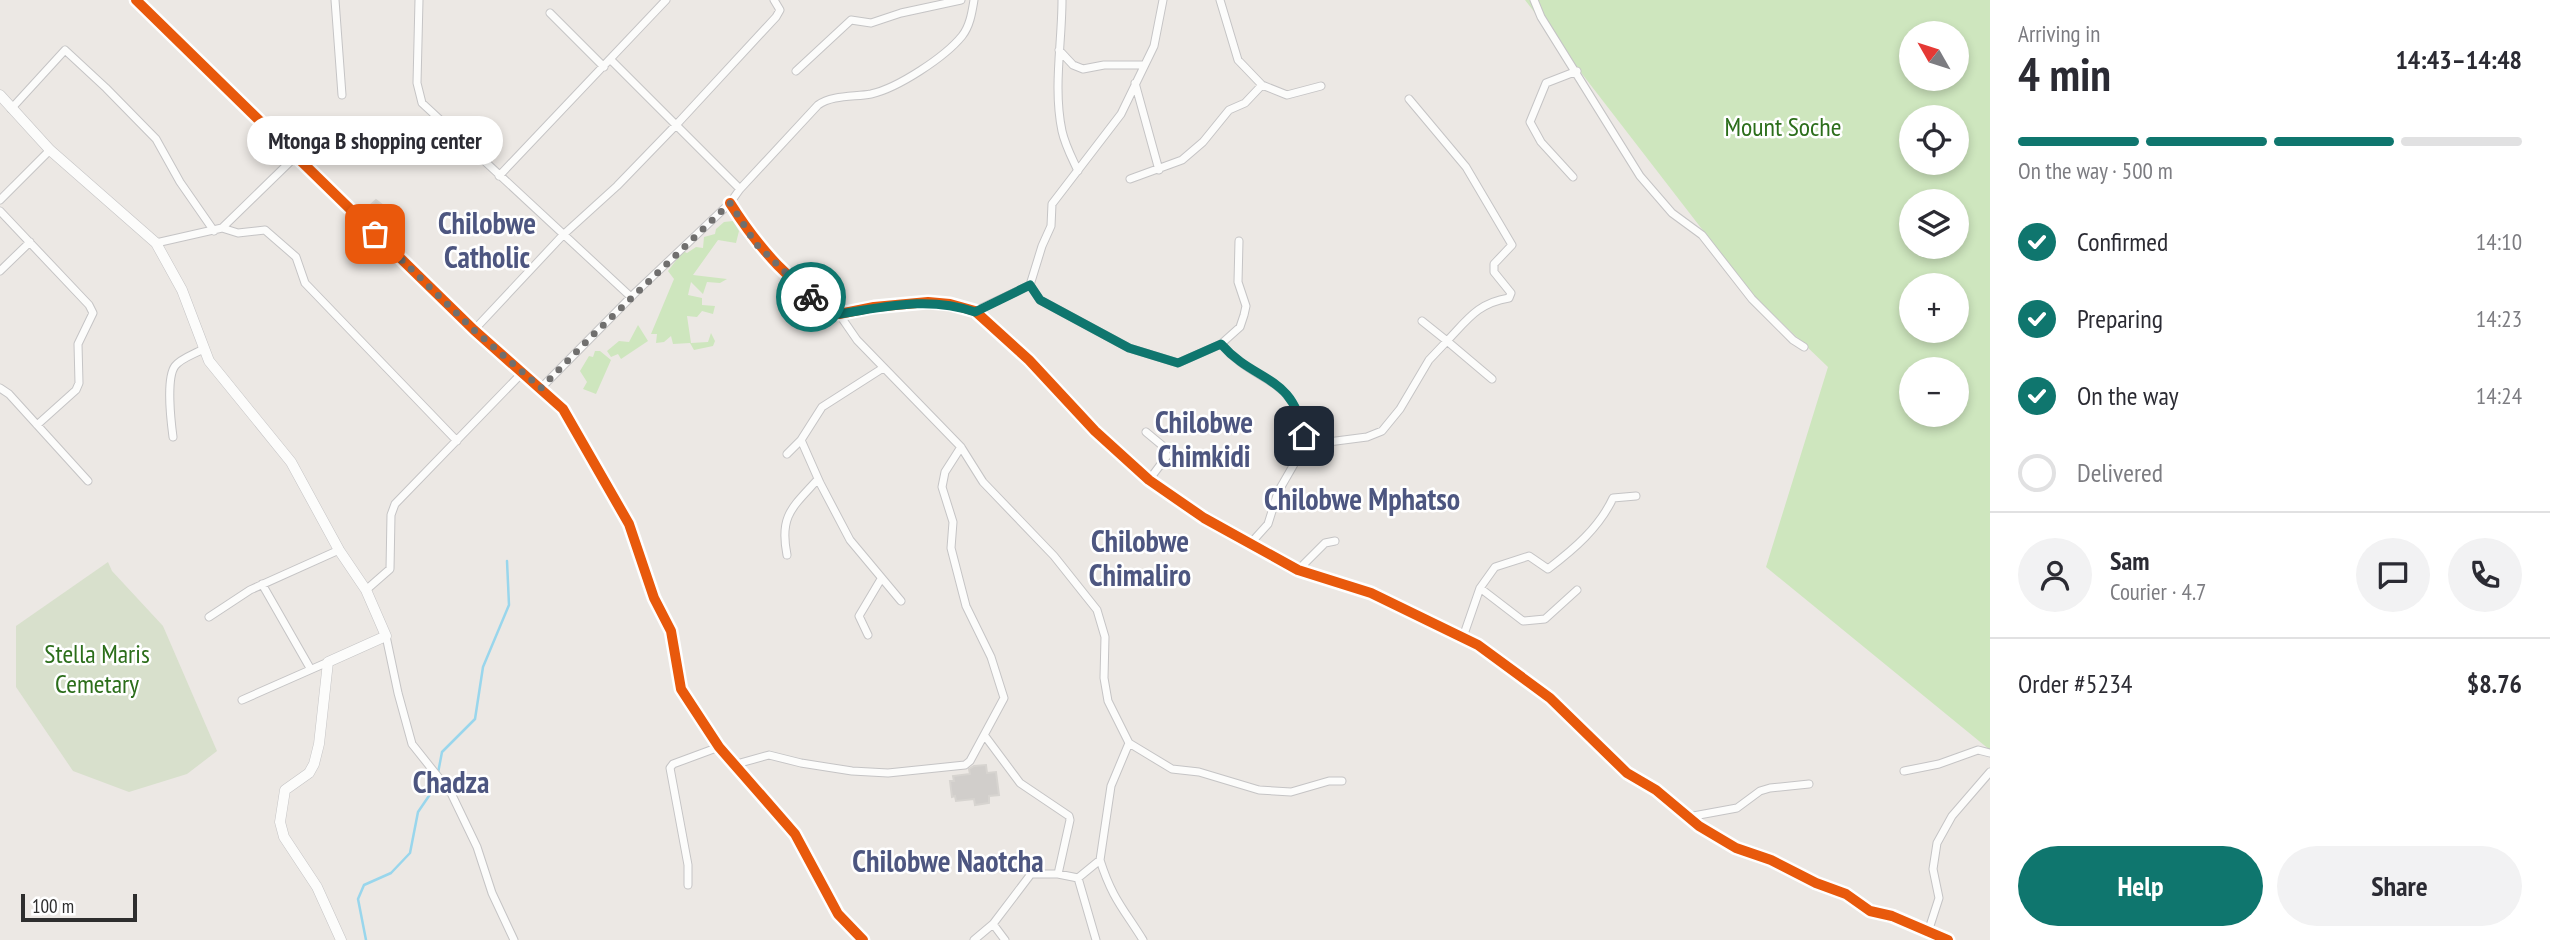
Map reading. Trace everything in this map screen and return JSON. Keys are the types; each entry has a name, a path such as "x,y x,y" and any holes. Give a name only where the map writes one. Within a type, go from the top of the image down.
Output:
{"street":[{"path":"136,0 474,330 563,409 589,458 622,508 654,598 671,631 679,685 719,747 794,834 838,914 863,940"},
{"path":"335,0 342,95"},
{"path":"419,0 417,83 422,103 631,297"},
{"path":"499,176 666,0"},
{"path":"474,330 563,235 617,186 776,18 780,10 774,0"},
{"path":"796,71 851,20 872,23 901,13 961,0"},
{"path":"541,388 730,203 821,102 874,93 909,78 947,50 965,32 974,0"},
{"path":"1062,0 1058,50 1062,132 1077,172"},
{"path":"975,312 1030,285 1051,226 1052,204 1114,126 1154,46 1163,0"},
{"path":"1220,0 1238,60 1262,85 1287,95 1321,86"},
{"path":"1534,0 1541,17 1640,176 1672,213 1702,235 1752,299 1793,340 1804,347"},
{"path":"550,13 604,67"},
{"path":"11,109 65,50 156,139 180,182 218,230"},
{"path":"1058,50 1073,65 1083,69 1104,65 1144,65"},
{"path":"611,60 740,189"},
{"path":"1573,177 1541,142 1530,122 1546,83 1577,71"},
{"path":"1135,82 1159,170"},
{"path":"1130,179 1182,160 1203,142 1229,110 1245,103 1262,85"},
{"path":"0,95 50,150 156,243 182,290 203,349 218,374 291,461 339,550 378,613 386,636 410,741 451,793 477,847 492,893 514,940"},
{"path":"1305,445 1367,437 1382,431 1429,360 1477,309 1491,301 1509,298 1511,293 1494,272 1493,264 1512,245 1466,167 1409,99"},
{"path":"0,200 50,150"},
{"path":"218,230 295,157"},
{"path":"730,203 756,244 802,290 839,314 857,340 883,368 928,409 961,447 988,488 1054,556 1097,610 1105,637 1104,678 1108,701 1129,743 1171,769 1199,772 1259,790 1291,792 1329,781 1342,782"},
{"path":"0,211 89,304 93,313 79,338 76,390 37,425"},
{"path":"156,243 218,230 238,233 265,230 296,257 305,283 457,441"},
{"path":"1030,285 1040,300 1149,355 1178,363 1221,344 1240,327 1246,306 1238,282 1239,241"},
{"path":"0,271 30,242"},
{"path":"839,314 874,307 928,302 950,304 975,312 1029,360 1095,431 1149,480 1204,518 1298,570 1371,593 1463,637 1514,669 1556,703 1628,773 1736,848 1771,860 1816,883 1846,894 1870,911 1892,916 1948,940"},
{"path":"1422,321 1492,379"},
{"path":"1221,344 1250,369 1290,396 1303,430 1305,445 1278,492 1268,524 1250,544"},
{"path":"173,437 170,416 172,372 177,363 203,349"},
{"path":"787,454 801,440 822,407 883,368"},
{"path":"366,590 390,569 391,515 395,504 522,373"},
{"path":"0,388 9,394 88,481"},
{"path":"1146,432 1164,447 1167,456 1149,480"},
{"path":"801,440 850,540 901,601"},
{"path":"733,765 769,755 802,764 864,772 888,773 965,765 985,736 1004,698 991,657 965,606 951,548 953,522 942,487 945,472 961,447"},
{"path":"787,555 784,534 787,514 818,479"},
{"path":"1463,637 1480,588 1495,567 1529,556 1548,569 1604,517 1613,498 1636,496"},
{"path":"1298,570 1325,543 1335,541"},
{"path":"209,617 262,584 339,550"},
{"path":"868,635 859,616 881,579"},
{"path":"262,584 310,668"},
{"path":"1480,588 1523,621 1545,619 1577,590"},
{"path":"242,700 386,636"},
{"path":"328,662 319,744 314,765 309,773 285,790 280,822 284,837 317,887 341,940"},
{"path":"985,736 1020,783 1069,816 1058,874"},
{"path":"1129,743 1111,786 1100,860 1117,905 1143,940"},
{"path":"688,885 688,865 670,768 673,764 719,747"},
{"path":"1903,771 1939,765 1978,750 1990,753"},
{"path":"1928,932 1939,898 1934,869 1937,843 1952,816 1990,772"},
{"path":"1688,817 1737,808 1770,788 1809,784"},
{"path":"1078,878 1100,860"},
{"path":"974,940 993,925 1026,877 1038,873 1078,878"},
{"path":"1078,878 1096,940"},
{"path":"993,925 1005,940"}],"green space":[{"name":"Mount Soche","path":"1525,0 1990,0 1990,750 1766,567 1828,367 1752,294"},
{"path":"733,221 739,231 736,243 718,240 693,275 727,279 720,283 707,282 703,294 691,282 688,295 702,298 702,305 715,306 713,314 702,311 697,317 687,316 691,343 708,342 711,333 715,341 713,346 694,350 690,343 673,344 671,336 664,342 656,343 657,334 651,334 674,279 668,271 683,251 687,253 696,247 703,248 704,237 715,234 716,229 724,222"},
{"path":"638,325 648,341 621,359 618,354 611,357 607,351 619,341 629,342"},
{"path":"595,351 600,351 611,360 596,394 583,389 587,382 580,371"},
{"name":"Stella Maris Cemetary","path":"108,562 112,571 163,626 217,751 187,774 129,792 73,771 16,687 16,626"}],"building":[{"path":"376,200 390,211 386,214 397,226 388,234 366,209"},
{"path":"986,765 987,773 996,772 999,795 989,796 989,803 975,805 974,799 956,801 955,796 952,797 950,781 954,781 953,776 970,774 969,769 974,766"}],"waterway":[{"path":"438,773 442,752 475,719 483,667 509,605 507,561"},
{"path":"366,940 358,899 364,885 391,873 410,853 418,812 435,787 437,779"}],"cycle path":[{"path":"136,0 474,330 563,409 629,524 654,598 671,631 681,689 719,747 795,834 838,914 863,940"},
{"path":"730,203 778,265 806,291 839,314 874,307 928,302 950,304 975,311 1029,360 1095,431 1149,480 1204,518 1298,570 1371,593 1478,645 1550,698 1627,773 1656,790 1699,826 1736,848 1771,860 1816,883 1846,894 1870,911 1892,916 1948,940"}],"way so far":[{"path":"375,234 474,330 541,388 636,292 730,203 756,244 811,297"}],"place":[{"name":"Mtonga B shopping center","path":"375,234"}],"district":[{"name":"Chilobwe Catholic","path":"487,241"},
{"name":"Chilobwe Chimkidi","path":"1204,440"},
{"name":"Chilobwe Mphatso","path":"1362,500"},
{"name":"Chilobwe Chimaliro","path":"1140,559"},
{"name":"Chadza","path":"451,783"},
{"name":"Chilobwe Naotcha","path":"948,862"}],"route":[{"path":"811,297 839,314 874,307 928,302 950,304 975,312 1030,285 1040,300 1050,306 1111,336 1129,348 1149,355 1178,363 1221,344 1250,369 1283,388 1290,396 1304,436"}]}
